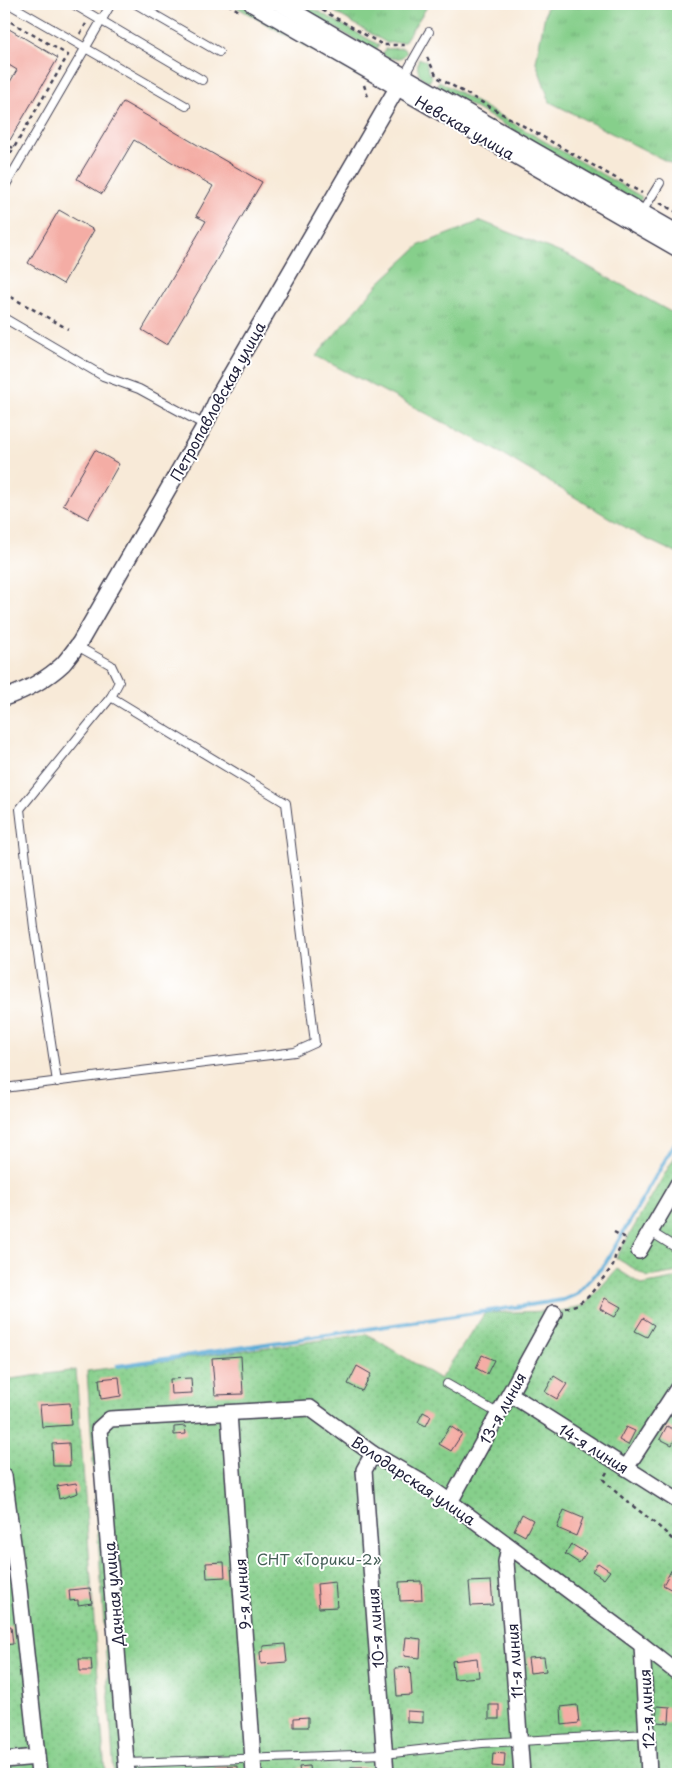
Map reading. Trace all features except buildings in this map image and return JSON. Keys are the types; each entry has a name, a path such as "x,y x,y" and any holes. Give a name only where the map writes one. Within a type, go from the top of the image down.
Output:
{"street":[{"name":"Невская улица","path":"252,4 401,82 678,233"},
{"name":"Невская улица","path":"281,4 401,82 678,248"},
{"name":"Петропавловская улица","path":"4,698 17,694 39,682 62,665 77,646 205,425 220,393 401,82"},
{"path":"640,1251 678,1184"},
{"name":"13-я линия","path":"450,1502 556,1309"},
{"path":"620,1464 678,1388"},
{"name":"14-я линия","path":"510,1394 678,1502"},
{"name":"Володарская улица","path":"110,1419 310,1408 373,1454 423,1483 450,1502 678,1673"},
{"name":"9-я линия","path":"230,1413 254,1774"},
{"name":"Дачная улица","path":"110,1419 100,1429 126,1769"},
{"name":"10-я линия","path":"373,1454 364,1470 386,1774"},
{"path":"4,1476 11,1588 39,1774"},
{"name":"11-я линия","path":"509,1547 506,1562 522,1774"},
{"name":"12-я линия","path":"642,1645 649,1774"},
{"path":"4,1760 37,1757"}],"lane":[{"path":"9,4 186,106"},
{"path":"74,4 202,80"},
{"path":"4,188 111,4"},
{"path":"136,4 219,52"},
{"path":"401,82 430,32"},
{"path":"642,212 660,183"},
{"path":"4,318 103,376 139,390 205,425"},
{"path":"57,1082 34,928 20,809 111,697 119,682 112,665 77,646"},
{"path":"4,1088 295,1052 315,1043 286,802 111,697"},
{"path":"651,1232 665,1243 678,1249"},
{"path":"447,1384 499,1414"},
{"path":"126,1769 253,1758 384,1754 482,1743 647,1734"}],"path":[{"path":"319,8 383,45 406,45"},
{"path":"4,165 91,14"},
{"path":"4,18 68,55"},
{"path":"427,57 437,77 644,194"},
{"path":"4,68 11,72"},
{"path":"4,143 14,148"},
{"path":"656,200 678,213"},
{"path":"4,293 68,330"},
{"path":"556,1309 576,1305 588,1297 613,1266 615,1257 626,1238 614,1232"},
{"path":"620,1464 603,1479 615,1492 670,1536 678,1546"}],"green space":[{"path":"231,4 240,4 362,74 360,77"},
{"path":"294,4 305,4 379,45 375,51"},
{"path":"321,4 429,4 404,42 387,43"},
{"path":"547,4 678,4 678,167 550,102 536,62"},
{"path":"403,48 407,52 399,58 382,55 385,49"},
{"path":"419,58 426,61 428,72 432,77 429,82 419,72 417,66"},
{"path":"439,81 642,197 640,201 636,201 439,87 437,85"},
{"path":"481,221 571,257 678,316 678,554 640,536 489,446 316,356 380,282 420,245"},
{"path":"678,1151 678,1272 648,1277 616,1258"},
{"name":"СНТ «Торики-2»","path":"617,1269 642,1285 678,1278 678,1774 114,1774 87,1371 367,1334 440,1379 485,1313 548,1311 554,1313 585,1305"},
{"path":"76,1370 105,1774 4,1774 4,1380"}],"waterway":[{"path":"117,1366 563,1300 577,1294 605,1264 678,1138"}]}
